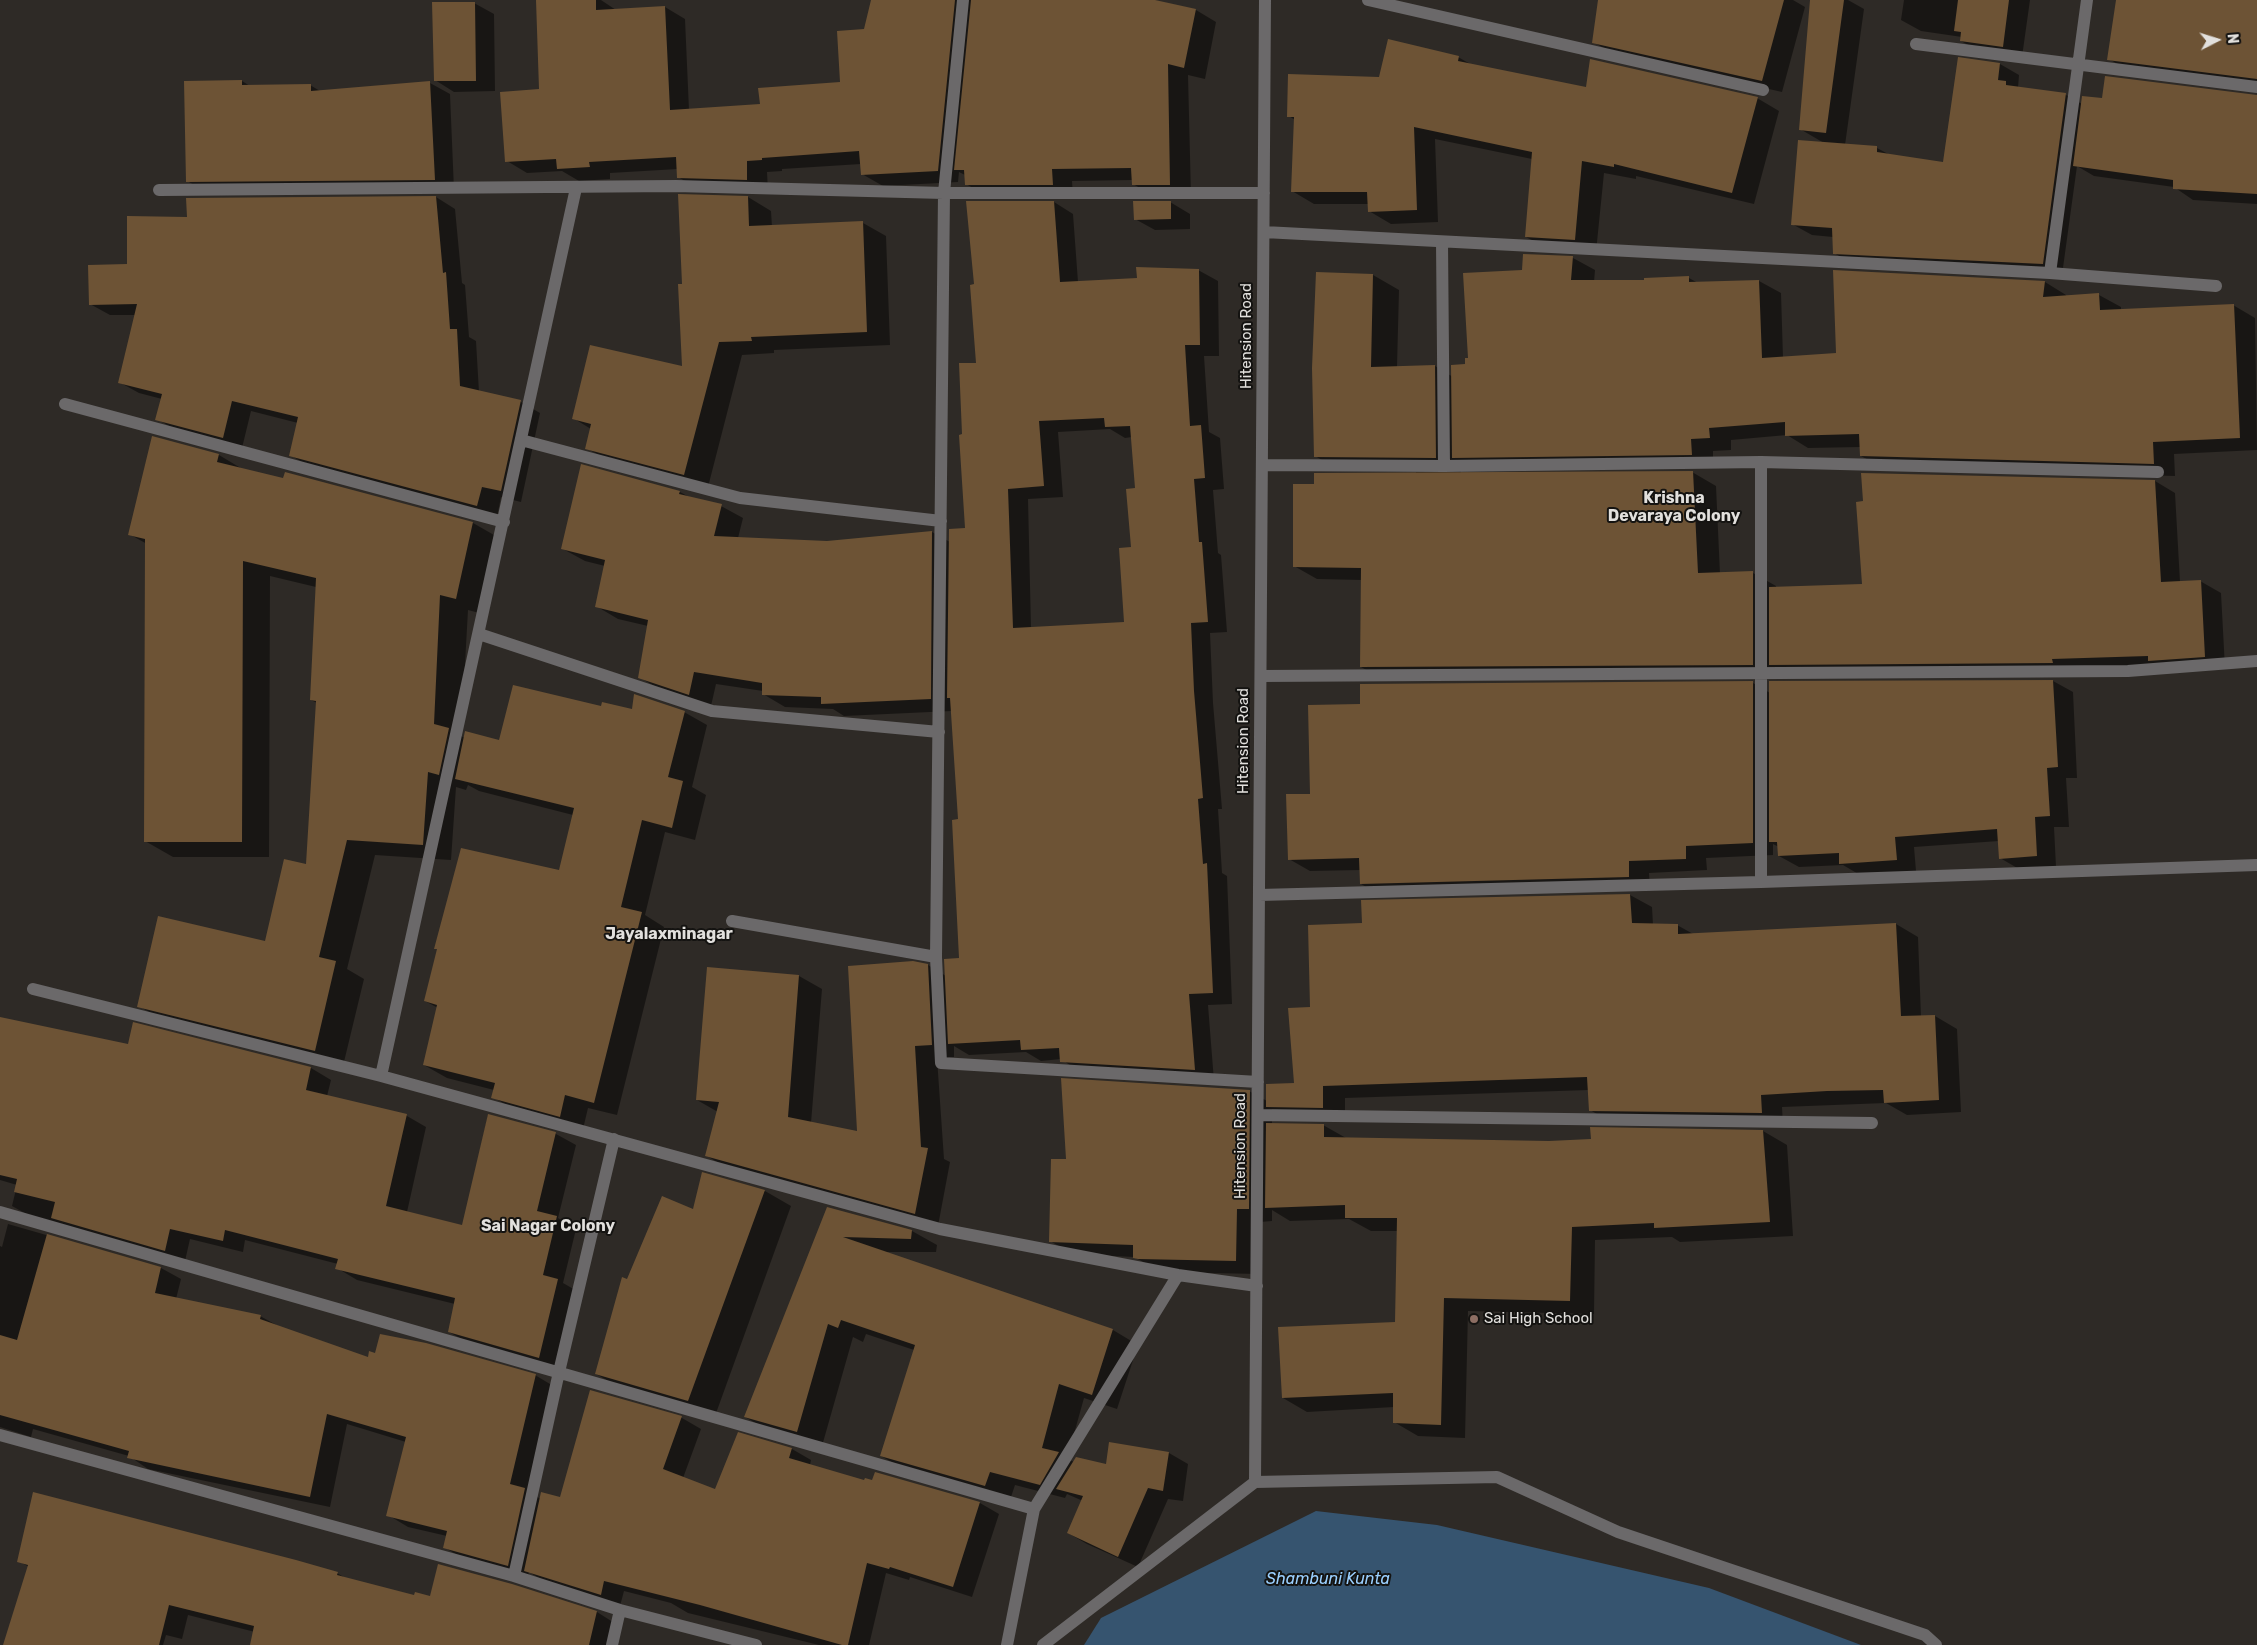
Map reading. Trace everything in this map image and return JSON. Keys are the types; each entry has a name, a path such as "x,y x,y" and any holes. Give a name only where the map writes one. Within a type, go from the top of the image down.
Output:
{"street":[{"path":"963,0 944,193 936,957 941,1063 1258,1082"},
{"name":"Hitension Road","path":"1255,1482 1265,0"},
{"path":"1368,0 1763,90"},
{"path":"2050,272 2087,0"},
{"path":"1916,44 2257,88"},
{"path":"159,190 676,186 944,193 1264,193"},
{"path":"381,1076 576,188"},
{"path":"1264,232 2050,272 2216,286"},
{"path":"1442,242 1444,466"},
{"path":"65,404 504,522"},
{"path":"521,440 740,498 942,521"},
{"path":"1262,465 1444,466 1761,462 2158,472"},
{"path":"1761,462 1761,882"},
{"path":"479,634 712,711 939,732"},
{"path":"1261,676 2128,671 2257,661"},
{"path":"1259,895 1761,882 2257,864"},
{"path":"732,921 936,957"},
{"path":"33,989 381,1076 940,1229 1178,1275 1257,1286"},
{"path":"1258,1115 1872,1123"},
{"path":"514,1576 559,1372 614,1139"},
{"path":"0,1212 1034,1508"},
{"path":"1007,1645 1034,1508 1178,1275"},
{"path":"0,1435 514,1576 620,1610 756,1645"},
{"path":"1043,1645 1255,1482 1497,1477 1618,1532 1925,1635 1936,1645"},
{"path":"612,1645 620,1610"}],"water":[{"name":"Shambuni Kunta","path":"1316,1511 1437,1525 1709,1588 1861,1645 1084,1645 1101,1618"}],"building":[{"path":"536,0 596,0 596,10 665,6 670,110 760,104 758,88 840,82 837,31 864,29 871,0 955,0 938,171 861,175 859,151 762,158 762,160 747,161 747,180 677,178 676,157 589,162 590,167 557,169 556,159 505,162 500,92 539,89"},
{"path":"971,0 1155,0 1196,9 1184,68 1168,64 1170,185 1132,185 1131,168 1052,169 1053,185 965,185 964,170 954,170"},
{"path":"1598,0 1784,0 1762,81 1592,43"},
{"path":"1810,0 1844,0 1826,133 1799,130"},
{"path":"1958,0 2009,0 2003,47 1960,41 1961,32 1954,31"},
{"path":"2116,0 2257,0 2257,79 2107,60"},
{"path":"432,2 475,2 476,81 434,81"},
{"path":"1388,39 1459,56 1458,61 1586,87 1590,59 1758,97 1732,193 1614,164 1614,167 1582,161 1575,240 1525,237 1532,152 1414,127 1417,210 1368,212 1367,192 1291,192 1294,117 1287,117 1288,74 1379,77"},
{"path":"1958,57 2000,63 1998,80 2006,81 2006,85 2066,93 2043,264 1833,254 1832,228 1791,225 1798,140 1877,146 1877,152 1943,162"},
{"path":"2105,76 2257,95 2257,194 2173,189 2173,180 2073,166 2082,96 2102,98"},
{"path":"242,80 242,85 311,84 311,91 430,81 435,180 186,182 184,81"},
{"path":"678,194 748,196 749,226 863,221 867,332 751,337 752,341 719,342 684,475 585,449 591,424 572,419 590,345 682,366 678,284 682,284"},
{"path":"436,196 443,273 446,272 450,329 457,329 460,386 521,400 501,491 482,487 477,506 289,456 298,417 232,401 223,438 155,420 162,394 118,383 137,304 89,305 88,265 127,264 127,216 187,217 186,198"},
{"path":"966,201 1054,201 1060,282 1137,278 1136,267 1199,269 1200,345 1185,345 1190,426 1201,425 1205,478 1194,479 1199,542 1202,542 1208,622 1191,623 1194,691 1203,798 1198,799 1203,864 1207,863 1213,993 1189,994 1195,1070 1060,1062 1059,1048 1021,1050 1020,1040 948,1044 944,959 959,958 952,820 958,819 950,698 947,698 949,529 965,528 959,435 962,434 959,363 976,363 970,285 974,284","holes":["1104,418 1105,427 1130,426 1135,488 1126,489 1131,547 1119,548 1124,622 1013,628 1008,489 1044,486 1039,421"]},
{"path":"1133,201 1171,201 1171,219 1134,220"},
{"path":"1523,254 1573,256 1571,280 1644,280 1644,278 1689,276 1689,282 1759,280 1762,358 1836,353 1833,270 2045,281 2043,297 2099,293 2100,310 2234,304 2240,438 2153,442 2154,464 1860,456 1859,434 1785,436 1785,422 1709,428 1710,438 1691,439 1692,455 1452,458 1451,365 1465,364 1465,358 1468,358 1463,273 1522,270"},
{"path":"1316,272 1373,274 1371,367 1435,365 1436,458 1314,457 1312,368"},
{"path":"152,436 219,454 217,462 283,478 285,472 473,522 456,599 440,595 434,724 449,728 439,775 428,772 423,845 347,840 319,957 336,961 315,1051 137,1007 158,916 265,941 284,859 306,864 316,701 310,700 316,578 243,561 242,842 144,842 145,539 128,535"},
{"path":"581,464 680,491 679,494 722,504 714,536 827,541 932,531 931,699 821,704 821,697 762,695 762,683 694,672 689,695 638,678 648,620 595,607 605,560 561,549"},
{"path":"1693,471 1698,573 1753,571 1753,665 1360,667 1361,568 1293,567 1293,484 1314,484 1314,473"},
{"path":"1861,473 2155,480 2161,582 2201,580 2205,657 2148,661 2148,656 2052,659 2053,663 1769,665 1769,587 1862,584 1856,502 1863,501"},
{"path":"2053,680 2058,767 2047,768 2050,816 2035,817 2037,856 1999,859 1997,829 1895,837 1897,860 1839,864 1839,853 1778,856 1777,842 1769,842 1769,681"},
{"path":"1753,681 1753,843 1686,846 1686,859 1629,861 1629,877 1360,884 1359,858 1288,860 1286,794 1310,794 1308,705 1360,704 1360,684"},
{"path":"513,685 601,706 602,702 632,709 634,694 685,711 668,777 683,781 672,828 642,820 621,907 642,912 594,1103 565,1095 560,1117 491,1098 495,1083 423,1065 437,1005 424,1001 437,949 434,949 461,848 559,870 574,808 455,779 465,731 499,740"},
{"path":"1630,894 1632,923 1678,924 1678,934 1896,923 1901,1016 1935,1015 1939,1100 1884,1103 1883,1090 1827,1091 1761,1095 1762,1113 1589,1111 1587,1077 1323,1086 1323,1108 1266,1107 1266,1084 1294,1083 1288,1008 1310,1007 1308,925 1362,923 1361,900"},
{"path":"913,961 928,964 932,1045 915,1046 921,1147 928,1148 915,1214 705,1156 719,1102 696,1100 707,967 799,975 788,1117 857,1131 848,966"},
{"path":"0,1017 128,1044 133,1022 311,1067 306,1090 407,1114 386,1206 462,1225 488,1114 556,1132 537,1211 557,1216 543,1275 558,1279 539,1358 448,1332 455,1298 335,1269 338,1259 225,1230 223,1241 170,1229 165,1251 51,1218 55,1202 14,1192 17,1179 0,1175"},
{"path":"1061,1078 1250,1090 1249,1209 1237,1209 1236,1261 1138,1259 1133,1258 1133,1245 1049,1242 1051,1159 1066,1159"},
{"path":"1266,1123 1324,1124 1324,1137 1549,1141 1591,1139 1590,1127 1763,1130 1770,1222 1654,1228 1654,1223 1572,1227 1570,1301 1444,1298 1441,1425 1393,1423 1393,1393 1282,1398 1278,1327 1395,1322 1397,1218 1345,1218 1345,1205 1265,1208"},
{"path":"702,1172 765,1190 688,1401 595,1374 622,1277 627,1279 662,1196 693,1209"},
{"path":"827,1207 912,1230 911,1239 843,1237 1113,1329 1092,1395 1059,1384 1042,1448 1059,1452 1040,1485 990,1472 985,1486 880,1456 915,1345 841,1320 838,1328 828,1324 797,1432 744,1417"},
{"path":"47,1234 161,1267 155,1293 261,1315 260,1319 368,1357 369,1351 375,1353 380,1334 426,1343 536,1374 510,1484 525,1488 508,1566 443,1548 447,1531 386,1516 406,1437 327,1414 310,1497 127,1458 129,1451 0,1415 0,1335 17,1340"},
{"path":"590,1390 682,1416 663,1469 715,1489 738,1432 792,1448 789,1458 864,1480 865,1478 872,1480 875,1472 980,1502 953,1587 890,1567 889,1569 867,1563 848,1645 842,1645 700,1605 604,1581 601,1595 524,1571 541,1492 560,1497"},
{"path":"1109,1442 1169,1452 1163,1491 1148,1488 1118,1557 1067,1533 1083,1496 1056,1489 1076,1457 1106,1464"},
{"path":"33,1492 296,1560 338,1572 337,1575 414,1595 415,1592 430,1596 438,1564 512,1584 597,1611 589,1645 250,1645 254,1626 169,1605 159,1645 3,1645 28,1565 17,1562"}],"place":[{"name":"Sai High School","path":"1474,1319"}],"district":[{"name":"Krishna Devaraya Colony","path":"1674,507"},
{"name":"Jayalaxminagar","path":"669,934"},
{"name":"Sai Nagar Colony","path":"548,1226"}]}
